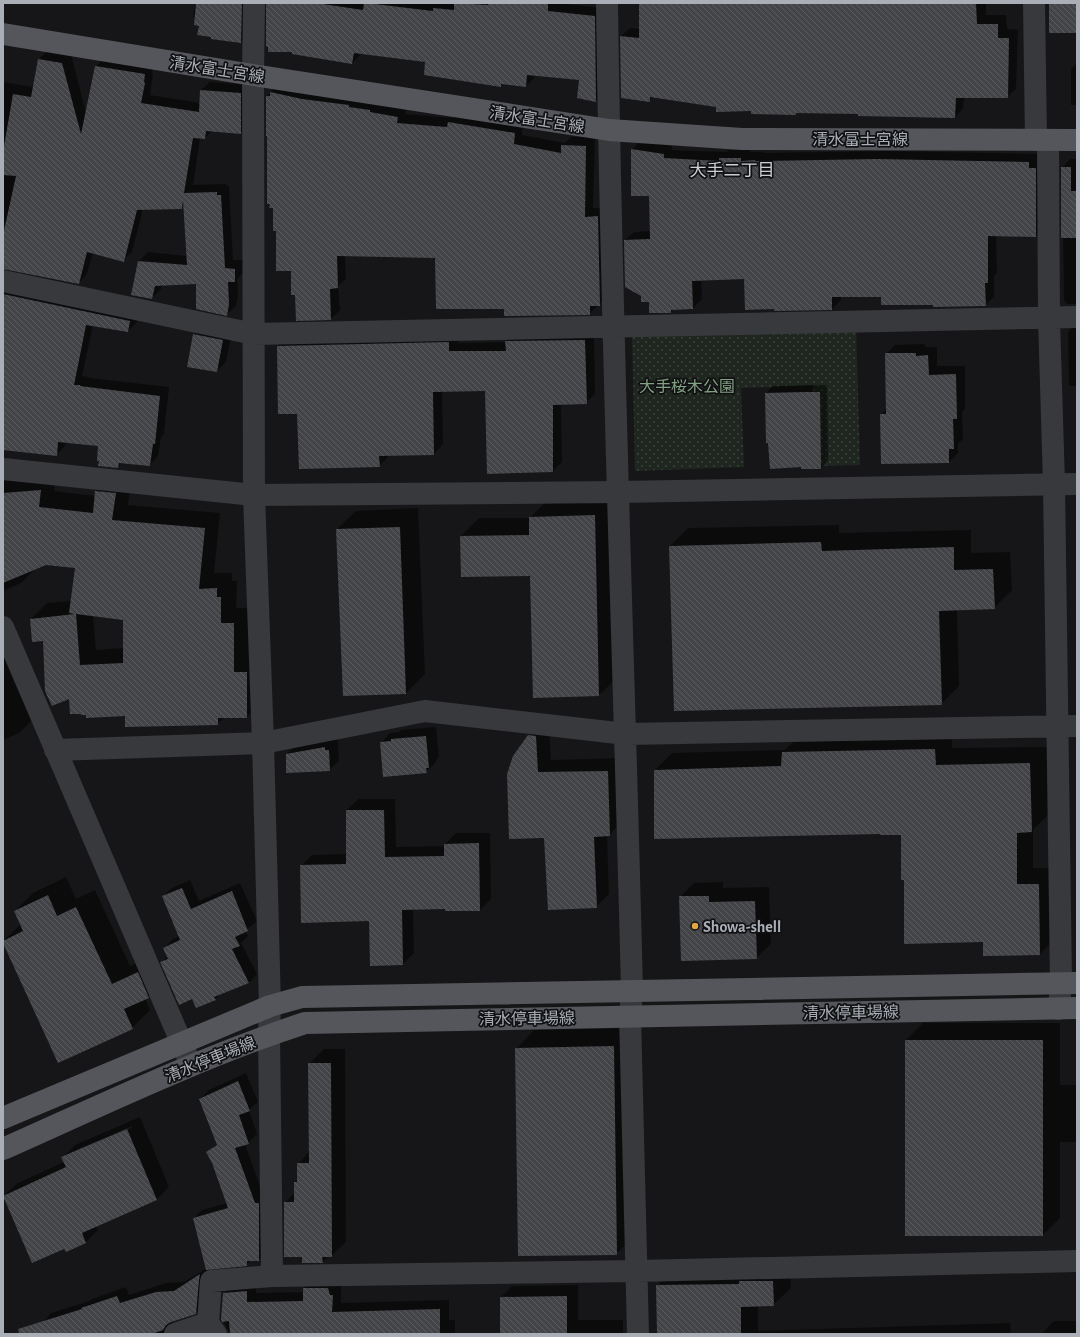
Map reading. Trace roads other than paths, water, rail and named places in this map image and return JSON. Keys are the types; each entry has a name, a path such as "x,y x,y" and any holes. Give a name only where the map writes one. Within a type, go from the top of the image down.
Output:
{"main road":[{"name":"清水富士宮線","path":"3,34 253,75 609,130 742,139 1077,140"},
{"name":"清水停車場線","path":"3,1118 181,1042 270,1006 302,997 1069,983"},
{"name":"清水停車場線","path":"3,1149 191,1065 269,1034 305,1023 1068,1008"}],"street":[{"path":"254,3 254,495 263,743 270,1006 269,1034 272,1276"},
{"path":"607,3 618,492 632,990 630,1016 638,1334"},
{"path":"1034,3 1042,140 1054,484 1067,726 1068,1008"},
{"path":"3,281 254,334 1077,317"},
{"path":"3,469 254,495 618,492 1077,484"},
{"path":"3,627 191,1065"},
{"path":"55,750 263,743 425,711 626,734 1067,726"},
{"path":"176,1334 212,1329 211,1281 272,1276 637,1271 1077,1261"}],"place":[{"name":"Showa-shell","path":"695,926"}],"district":[{"name":"大手二丁目","path":"732,170"}],"park label":[{"name":"大手桜木公園","path":"687,386"}]}
